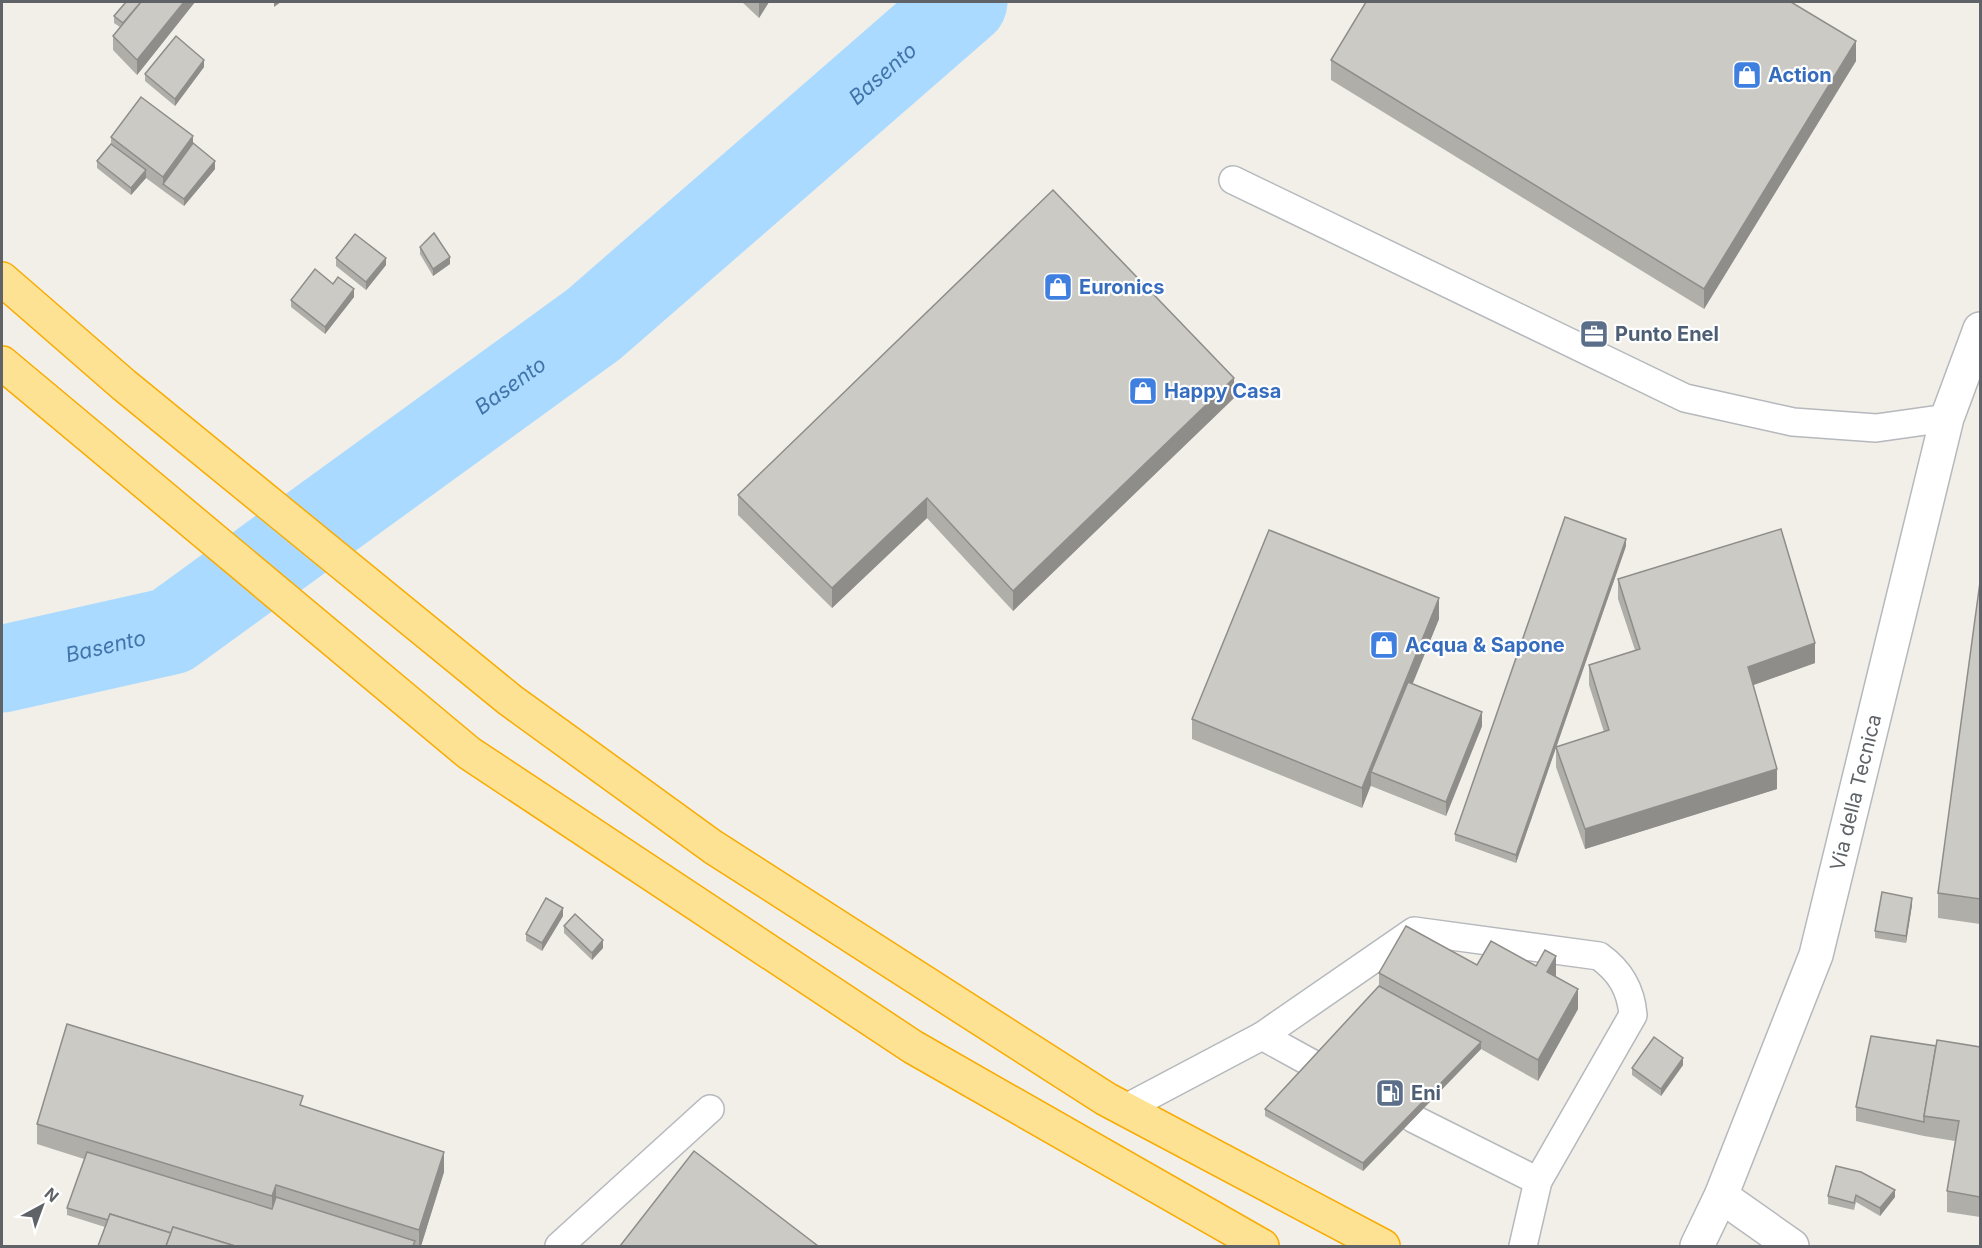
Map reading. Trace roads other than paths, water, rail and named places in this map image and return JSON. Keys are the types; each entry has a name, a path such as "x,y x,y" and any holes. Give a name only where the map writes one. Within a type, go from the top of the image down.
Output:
{"highway":[{"path":"2,279 124,385 510,700 713,847 1124,1109 1383,1246"},
{"path":"2,363 78,429 469,753 913,1047 1262,1246"},
{"path":"2,386 78,429"}],"street":[{"name":"Via della Tecnica","path":"1697,1246 1721,1196 1816,955 1947,418 1980,329"},
{"path":"1721,1196 1792,1246"}],"lane":[{"path":"1233,180 1685,399 1793,422 1876,428 1947,418"},
{"path":"1124,1109 1262,1036 1414,931 1599,956 1612,965 1626,983 1633,1015 1538,1181 1523,1246"},
{"path":"1262,1036 1313,1064"},
{"path":"559,1246 710,1110"},
{"path":"1414,1119 1538,1181"}],"waterway":[{"name":"Basento","path":"2,669 171,631 594,324 964,2"}],"place":[{"name":"Action","path":"1747,75"},
{"name":"Euronics","path":"1058,287"},
{"name":"Punto Enel","path":"1594,334"},
{"name":"Happy Casa","path":"1143,391"},
{"name":"Acqua & Sapone","path":"1384,645"},
{"name":"Eni","path":"1390,1093"}]}
